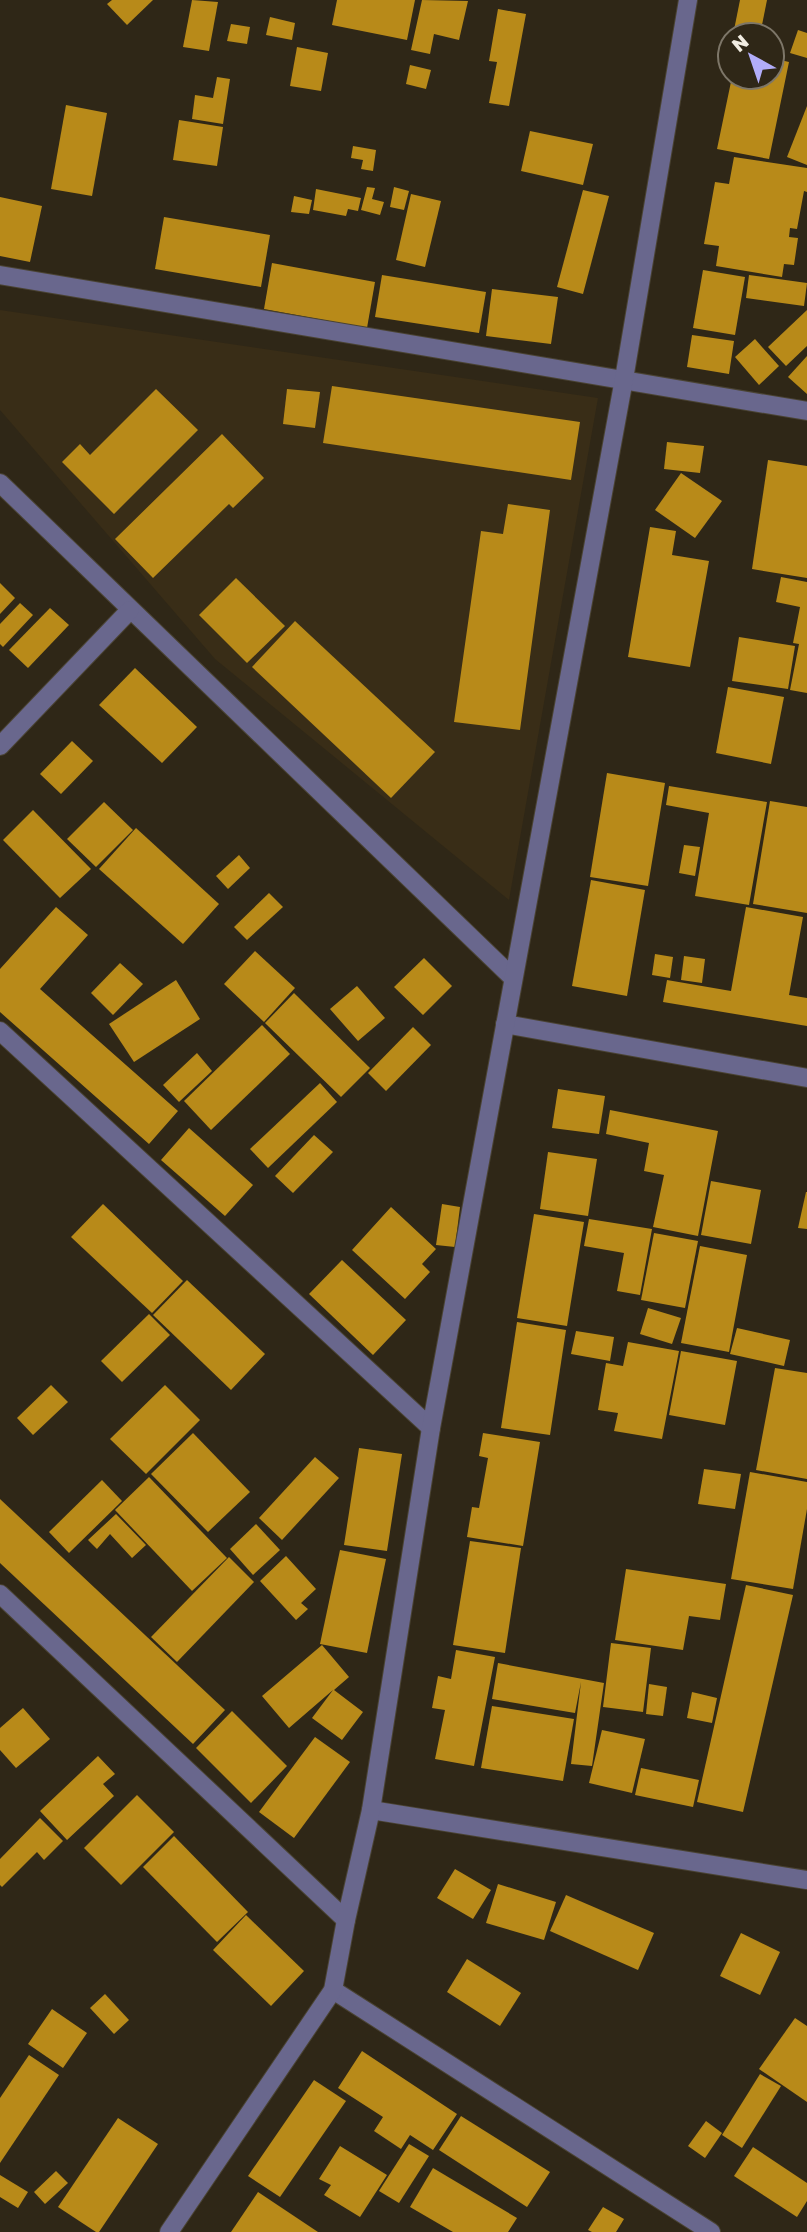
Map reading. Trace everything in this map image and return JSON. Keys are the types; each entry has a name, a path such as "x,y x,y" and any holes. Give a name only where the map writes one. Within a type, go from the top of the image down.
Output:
{"street":[{"path":"169,2232 333,1990 346,1920 372,1810 431,1428 624,379 688,0"},
{"path":"0,275 807,411"},
{"path":"0,483 513,978"},
{"path":"0,746 131,610"},
{"path":"505,1024 807,1077"},
{"path":"0,1031 431,1428"},
{"path":"0,1594 346,1920"},
{"path":"372,1810 807,1880"},
{"path":"333,1990 711,2232"}],"shaded area":[{"path":"0,310 598,398 509,900 215,659 0,410"}],"building":[{"path":"112,0 153,0 127,25 107,4"},
{"path":"192,0 218,2 209,51 183,47"},
{"path":"337,0 415,0 407,40 332,25"},
{"path":"422,0 468,1 459,40 434,34 430,54 411,50"},
{"path":"740,0 767,0 763,21 736,21"},
{"path":"498,9 526,14 509,106 489,103 497,62 489,61"},
{"path":"270,17 295,23 292,40 266,35"},
{"path":"231,24 250,27 247,44 227,41"},
{"path":"798,30 807,33 807,58 790,53"},
{"path":"297,47 328,53 321,91 290,86"},
{"path":"410,65 431,70 426,89 406,84"},
{"path":"217,77 230,79 223,124 192,119 195,95 213,98"},
{"path":"729,91 783,91 769,159 717,149"},
{"path":"66,105 107,113 92,196 51,189"},
{"path":"807,106 807,165 787,157"},
{"path":"179,120 223,127 217,166 173,160"},
{"path":"530,131 593,144 583,185 521,171"},
{"path":"353,146 376,150 373,171 361,169 363,160 351,158"},
{"path":"734,157 807,168 807,192 804,191 797,229 790,228 789,237 798,238 794,265 784,264 782,277 716,266 719,246 704,244 715,182 729,184"},
{"path":"367,187 375,188 372,199 384,202 380,215 361,210"},
{"path":"394,187 409,191 404,210 390,207"},
{"path":"316,189 361,198 358,211 348,209 346,216 313,210"},
{"path":"583,190 609,196 583,294 557,287"},
{"path":"411,194 441,201 425,267 396,260"},
{"path":"294,196 312,200 309,214 291,212"},
{"path":"0,197 42,206 30,262 0,256"},
{"path":"164,217 270,235 261,287 155,269"},
{"path":"272,263 375,282 367,328 264,309"},
{"path":"703,270 745,277 735,335 693,328"},
{"path":"382,275 486,292 479,333 375,317"},
{"path":"749,275 807,283 804,306 746,298"},
{"path":"492,289 558,297 551,344 486,336"},
{"path":"807,310 807,346 786,366 768,347"},
{"path":"692,335 734,341 729,374 687,367"},
{"path":"755,339 779,366 759,385 735,357"},
{"path":"807,356 807,394 788,377"},
{"path":"332,386 580,422 571,480 323,443"},
{"path":"156,389 198,430 114,514 62,462 80,444 90,455"},
{"path":"287,389 320,392 315,428 283,424"},
{"path":"222,434 264,478 233,508 229,504 153,578 115,539"},
{"path":"667,442 704,446 700,473 664,469"},
{"path":"768,460 807,466 807,578 752,569"},
{"path":"681,473 722,501 695,538 655,510"},
{"path":"508,504 550,510 520,730 454,722 481,531 503,534"},
{"path":"650,527 676,531 672,555 709,561 690,667 628,657"},
{"path":"781,577 807,582 807,693 790,690 799,644 793,643 800,607 776,602"},
{"path":"236,578 285,626 247,663 199,615"},
{"path":"0,583 15,598 0,614"},
{"path":"20,603 33,615 3,647 0,644 0,624"},
{"path":"50,608 69,625 28,668 9,650"},
{"path":"295,621 435,752 391,798 252,667"},
{"path":"739,637 795,646 788,689 732,681"},
{"path":"135,668 197,727 162,763 99,705"},
{"path":"728,687 784,697 771,764 716,753"},
{"path":"72,741 93,761 61,794 40,774"},
{"path":"607,773 665,783 648,886 590,877"},
{"path":"669,786 767,802 749,905 695,896 709,813 666,805"},
{"path":"770,801 807,807 807,913 753,904"},
{"path":"104,802 133,830 96,867 67,839"},
{"path":"33,810 91,869 60,898 3,840"},
{"path":"136,828 219,904 183,944 99,869"},
{"path":"684,845 700,847 695,876 679,873"},
{"path":"239,855 250,868 228,889 216,876"},
{"path":"591,880 645,890 627,996 572,986"},
{"path":"269,893 283,907 247,940 234,927"},
{"path":"56,907 88,935 40,989 178,1111 149,1144 0,1012 0,969"},
{"path":"746,907 803,917 789,995 807,998 807,1026 663,1002 667,980 731,991"},
{"path":"255,951 295,988 264,1022 224,984"},
{"path":"655,954 673,957 670,978 652,975"},
{"path":"684,956 705,959 702,983 681,980"},
{"path":"424,958 452,986 423,1015 394,987"},
{"path":"120,963 143,984 113,1015 91,993"},
{"path":"176,980 200,1019 134,1062 109,1024"},
{"path":"357,986 385,1018 358,1041 330,1009"},
{"path":"294,993 370,1068 341,1097 265,1023"},
{"path":"262,1025 290,1054 211,1130 184,1101"},
{"path":"413,1027 431,1045 386,1091 368,1073"},
{"path":"197,1053 212,1071 179,1102 163,1085"},
{"path":"320,1083 337,1102 268,1168 250,1149"},
{"path":"558,1089 605,1096 599,1134 552,1128"},
{"path":"610,1110 718,1131 698,1236 653,1227 664,1175 644,1171 649,1143 606,1134"},
{"path":"189,1128 253,1185 225,1216 161,1160"},
{"path":"314,1135 333,1152 293,1193 275,1176"},
{"path":"548,1152 597,1159 588,1216 540,1209"},
{"path":"711,1181 761,1190 751,1244 701,1235"},
{"path":"807,1192 807,1229 798,1228"},
{"path":"103,1204 183,1281 152,1313 71,1237"},
{"path":"442,1204 460,1207 455,1247 436,1245"},
{"path":"391,1207 436,1249 422,1264 430,1272 405,1299 352,1250"},
{"path":"534,1214 584,1222 567,1326 517,1318"},
{"path":"589,1219 652,1229 640,1295 617,1291 624,1253 584,1246"},
{"path":"654,1233 698,1241 685,1308 641,1300"},
{"path":"700,1246 747,1255 729,1352 681,1343"},
{"path":"342,1260 406,1320 373,1355 309,1294"},
{"path":"187,1280 265,1354 231,1390 153,1315"},
{"path":"648,1308 681,1318 672,1344 640,1334"},
{"path":"149,1314 170,1335 122,1382 101,1361"},
{"path":"517,1322 566,1330 550,1435 501,1428"},
{"path":"737,1328 790,1340 784,1366 730,1354"},
{"path":"576,1331 614,1337 610,1361 571,1354"},
{"path":"628,1342 679,1351 662,1439 614,1431 618,1413 598,1410 606,1363 623,1366"},
{"path":"681,1351 737,1361 725,1425 669,1415"},
{"path":"775,1368 807,1373 807,1479 756,1470"},
{"path":"51,1385 68,1402 33,1435 17,1418"},
{"path":"165,1385 200,1420 146,1474 110,1439"},
{"path":"193,1433 250,1492 208,1532 151,1474"},
{"path":"483,1433 540,1442 523,1546 467,1537 472,1507 479,1508 488,1458 479,1456"},
{"path":"359,1448 402,1454 387,1551 344,1545"},
{"path":"315,1457 339,1478 282,1540 259,1518"},
{"path":"704,1469 741,1474 735,1509 698,1504"},
{"path":"750,1472 807,1482 807,1509 793,1589 731,1579"},
{"path":"149,1477 227,1558 192,1591 115,1510"},
{"path":"102,1480 122,1501 69,1553 49,1532"},
{"path":"0,1499 225,1710 193,1744 0,1563"},
{"path":"116,1514 146,1545 132,1558 110,1534 97,1549 88,1540"},
{"path":"256,1524 280,1550 253,1575 230,1549"},
{"path":"470,1541 521,1548 505,1653 453,1645"},
{"path":"340,1550 386,1559 367,1653 320,1644"},
{"path":"286,1556 316,1589 301,1603 308,1609 296,1620 260,1581"},
{"path":"229,1557 254,1582 177,1662 151,1637"},
{"path":"626,1569 726,1584 720,1620 689,1616 683,1650 615,1640"},
{"path":"746,1585 793,1595 743,1812 697,1802"},
{"path":"611,1643 651,1648 643,1712 603,1707"},
{"path":"322,1645 349,1677 334,1690 363,1712 342,1740 312,1718 333,1690 289,1728 262,1696"},
{"path":"456,1650 495,1657 474,1766 435,1759 445,1710 432,1708 438,1676 451,1679"},
{"path":"498,1663 604,1683 592,1766 571,1764 581,1682 575,1713 492,1699"},
{"path":"649,1684 667,1687 663,1716 646,1714"},
{"path":"692,1692 717,1698 712,1723 687,1718"},
{"path":"492,1706 574,1719 563,1781 481,1768"},
{"path":"23,1708 50,1739 16,1768 0,1750 0,1728"},
{"path":"232,1711 287,1766 251,1803 196,1748"},
{"path":"602,1730 645,1739 632,1793 589,1783"},
{"path":"315,1737 350,1762 294,1838 259,1812"},
{"path":"98,1756 115,1774 103,1784 114,1796 67,1840 40,1811"},
{"path":"641,1768 699,1780 693,1807 635,1795"},
{"path":"137,1795 174,1832 121,1885 84,1848"},
{"path":"40,1818 63,1841 44,1860 37,1852 2,1887 0,1859"},
{"path":"174,1836 248,1912 217,1942 143,1867"},
{"path":"455,1869 491,1890 473,1919 437,1898"},
{"path":"498,1884 556,1902 544,1940 486,1923"},
{"path":"566,1895 654,1933 638,1970 550,1931"},
{"path":"246,1915 304,1971 271,2006 213,1950"},
{"path":"741,1933 780,1952 760,1995 720,1976"},
{"path":"467,1959 521,1993 500,2026 447,1992"},
{"path":"105,1994 129,2020 114,2034 90,2008"},
{"path":"52,2009 87,2033 63,2068 28,2044"},
{"path":"795,2018 807,2026 807,2102 759,2069"},
{"path":"362,2051 457,2114 433,2150 410,2135 401,2149 374,2131 383,2117 338,2088"},
{"path":"29,2055 59,2075 0,2163 0,2098"},
{"path":"760,2074 781,2086 742,2148 722,2135"},
{"path":"314,2080 346,2101 280,2197 248,2176"},
{"path":"461,2116 550,2172 527,2207 439,2150"},
{"path":"118,2118 158,2144 99,2232 96,2232 58,2207"},
{"path":"706,2121 722,2133 705,2158 688,2146"},
{"path":"409,2144 429,2156 399,2203 379,2191"},
{"path":"340,2146 387,2175 360,2217 324,2195 331,2185 319,2179"},
{"path":"753,2147 807,2183 807,2201 797,2217 734,2176"},
{"path":"433,2168 517,2218 508,2232 453,2232 410,2207"},
{"path":"56,2171 68,2183 45,2204 34,2192"},
{"path":"0,2175 28,2192 18,2208 0,2197"},
{"path":"258,2192 318,2232 231,2232"},
{"path":"603,2207 624,2219 616,2232 588,2230"}]}
